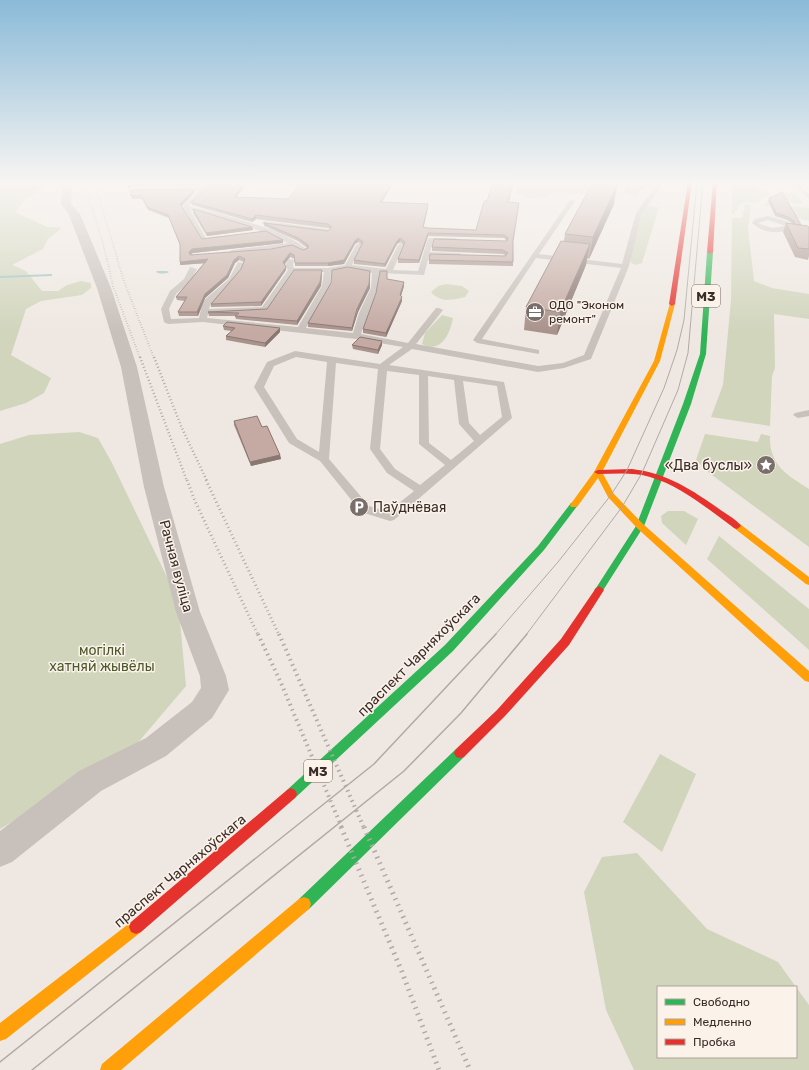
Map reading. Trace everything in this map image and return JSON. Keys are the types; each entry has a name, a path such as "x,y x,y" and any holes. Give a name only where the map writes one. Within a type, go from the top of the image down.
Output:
{"main road":[{"name":"праспект Чарняхоўскага","path":"0,1033 126,935 270,814 354,739 449,648 541,548 598,472 657,361 673,302 683,232"},
{"name":"М3","path":"108,1070 312,898 501,713 565,642 602,588 640,526 687,404 703,354 712,232"},
{"path":"809,582 719,513 675,485 658,477 627,470 598,472 611,496 640,526 809,678"}],"street":[{"name":"Рачная вуліца","path":"0,851 90,781 156,747 202,710 215,690 213,676 188,612 156,494 129,367 104,288 81,232"}],"lane":[{"path":"199,232 204,240 226,237"},
{"path":"254,233 269,232 296,244 304,250"},
{"path":"536,352 478,340 552,232"},
{"path":"204,316 301,330 356,336 538,369 560,368 588,357 625,266 634,232"},
{"path":"292,270 328,270 348,267 376,271 421,273 430,239 460,240"},
{"path":"224,253 271,249 296,244"},
{"path":"348,267 359,245"},
{"path":"389,271 401,245"},
{"path":"426,254 464,255"},
{"path":"536,256 625,266"},
{"path":"291,260 289,266 292,270"},
{"path":"204,316 207,301 222,291 238,272 240,263"},
{"path":"193,268 187,280 173,293 165,309 168,322 264,309"},
{"path":"257,324 264,309 292,270"},
{"path":"301,330 326,286 328,270"},
{"path":"356,336 363,313 375,288 376,271"},
{"path":"420,491 390,470 375,449 383,366 410,346 439,310"},
{"path":"295,354 332,360 383,366 501,384 507,418 390,518 365,509 324,459 293,441 259,387 270,364 295,354"},
{"path":"324,459 332,360"},
{"path":"423,372 424,444 451,465"},
{"path":"458,378 464,424 480,441"},
{"path":"798,415 809,413"}],"green space":[{"path":"0,232 57,232 48,239 43,249 12,265 26,271 42,291 58,291 67,285 81,281 91,283 91,288 82,295 41,301 26,309 11,355 51,378 44,393 26,403 0,411"},
{"path":"637,232 651,232 642,263 636,265 631,263 630,257"},
{"path":"732,232 748,232 754,281 772,288 809,294 809,319 774,314 775,368 772,376 770,426 711,417 723,385 731,300"},
{"path":"446,284 462,286 469,291 465,297 451,300 438,298 431,292 438,286"},
{"path":"442,315 453,318 447,336 439,345 434,347 422,344 425,333"},
{"name":"могілкі хатняй жывёлы","path":"79,432 98,438 112,463 178,600 186,686 130,752 0,829 0,444 29,435"},
{"path":"705,434 758,442 761,434 770,436 770,446 776,462 793,479 809,489 809,547 708,472 696,460"},
{"path":"668,511 684,511 698,519 686,545 662,523 661,516"},
{"path":"719,536 809,609 809,650 707,559"},
{"path":"660,754 696,774 662,852 623,822"},
{"path":"637,853 707,929 778,962 795,986 657,986 657,1058 797,1058 797,988 809,1005 809,1070 634,1070 606,1010 584,892 602,857"}],"building":[{"path":"175,232 198,232 202,239 268,232 283,240 192,249 189,252 190,255 271,249 292,245 303,250 308,248 308,245 298,238 284,232 514,232 513,262 429,260 430,254 505,256 508,253 503,250 432,247 434,239 507,241 508,238 504,235 428,233 419,260 398,259 405,242 400,238 385,264 354,260 363,242 358,238 344,260 328,263 295,263 294,255 290,253 283,262 286,267 261,302 211,304 241,269 245,259 239,256 234,260 227,275 205,294 197,312 178,312 187,297 176,297 208,259 180,262 180,244"},
{"path":"566,232 595,232 593,237 565,234"},
{"path":"790,232 809,232 809,249 798,248"},
{"path":"561,241 590,244 560,312 526,307"},
{"path":"348,267 370,271 369,284 357,309 352,328 308,323 331,283 332,270"},
{"path":"294,270 322,270 320,282 297,321 235,316 239,313 208,312 267,309"},
{"path":"380,271 387,271 387,279 404,282 400,295 402,297 386,333 363,329 376,293"},
{"path":"227,322 280,328 265,343 226,336 235,328 223,326"},
{"path":"360,337 382,341 378,350 352,345"},
{"path":"257,416 262,427 267,426 280,455 250,462 234,421"}],"waterway":[{"path":"158,272 167,272"},
{"path":"0,277 51,275"}],"tram line":[{"path":"495,635 558,562 611,495 627,470 664,388 677,350 684,320 692,232"},
{"path":"526,635 622,507 642,473 678,390 688,353 699,232"},
{"path":"0,1062 374,764 496,634"},
{"path":"32,1070 404,771 461,713 527,634"}],"railway":[{"path":"100,232 107,260"},
{"path":"109,232 118,260"},
{"path":"107,259 113,286 140,358"},
{"path":"117,259 125,284 154,358"},
{"path":"140,357 187,481"},
{"path":"154,357 181,426 207,481"},
{"path":"187,480 195,501 258,635"},
{"path":"206,480 279,635"},
{"path":"258,634 281,683 342,828"},
{"path":"279,634 364,828"},
{"path":"341,827 402,972 439,1070"},
{"path":"364,827 470,1070"}],"traffic: fast":[{"path":"599,590 640,526 687,404 703,354 710,252"},
{"path":"291,794 449,648 541,548 574,505"},
{"path":"304,904 460,753"}],"traffic: slow":[{"path":"574,505 598,472 657,361 672,304"},
{"path":"598,472 611,495 640,526 809,678"},
{"path":"737,526 809,582"},
{"path":"108,1070 304,904"},
{"path":"0,1033 136,927"}],"traffic: jam":[{"path":"672,304 683,232"},
{"path":"710,252 711,232"},
{"path":"598,472 639,472 664,479 686,490 737,526"},
{"path":"460,753 501,713 565,642 599,590"},
{"path":"136,927 291,794"}],"place":[{"name":"ОДО \"Эконом ремонт\"","path":"535,312"},
{"name":"«Два буслы»","path":"766,465"},
{"name":"Паўднёвая","path":"359,507"}]}
